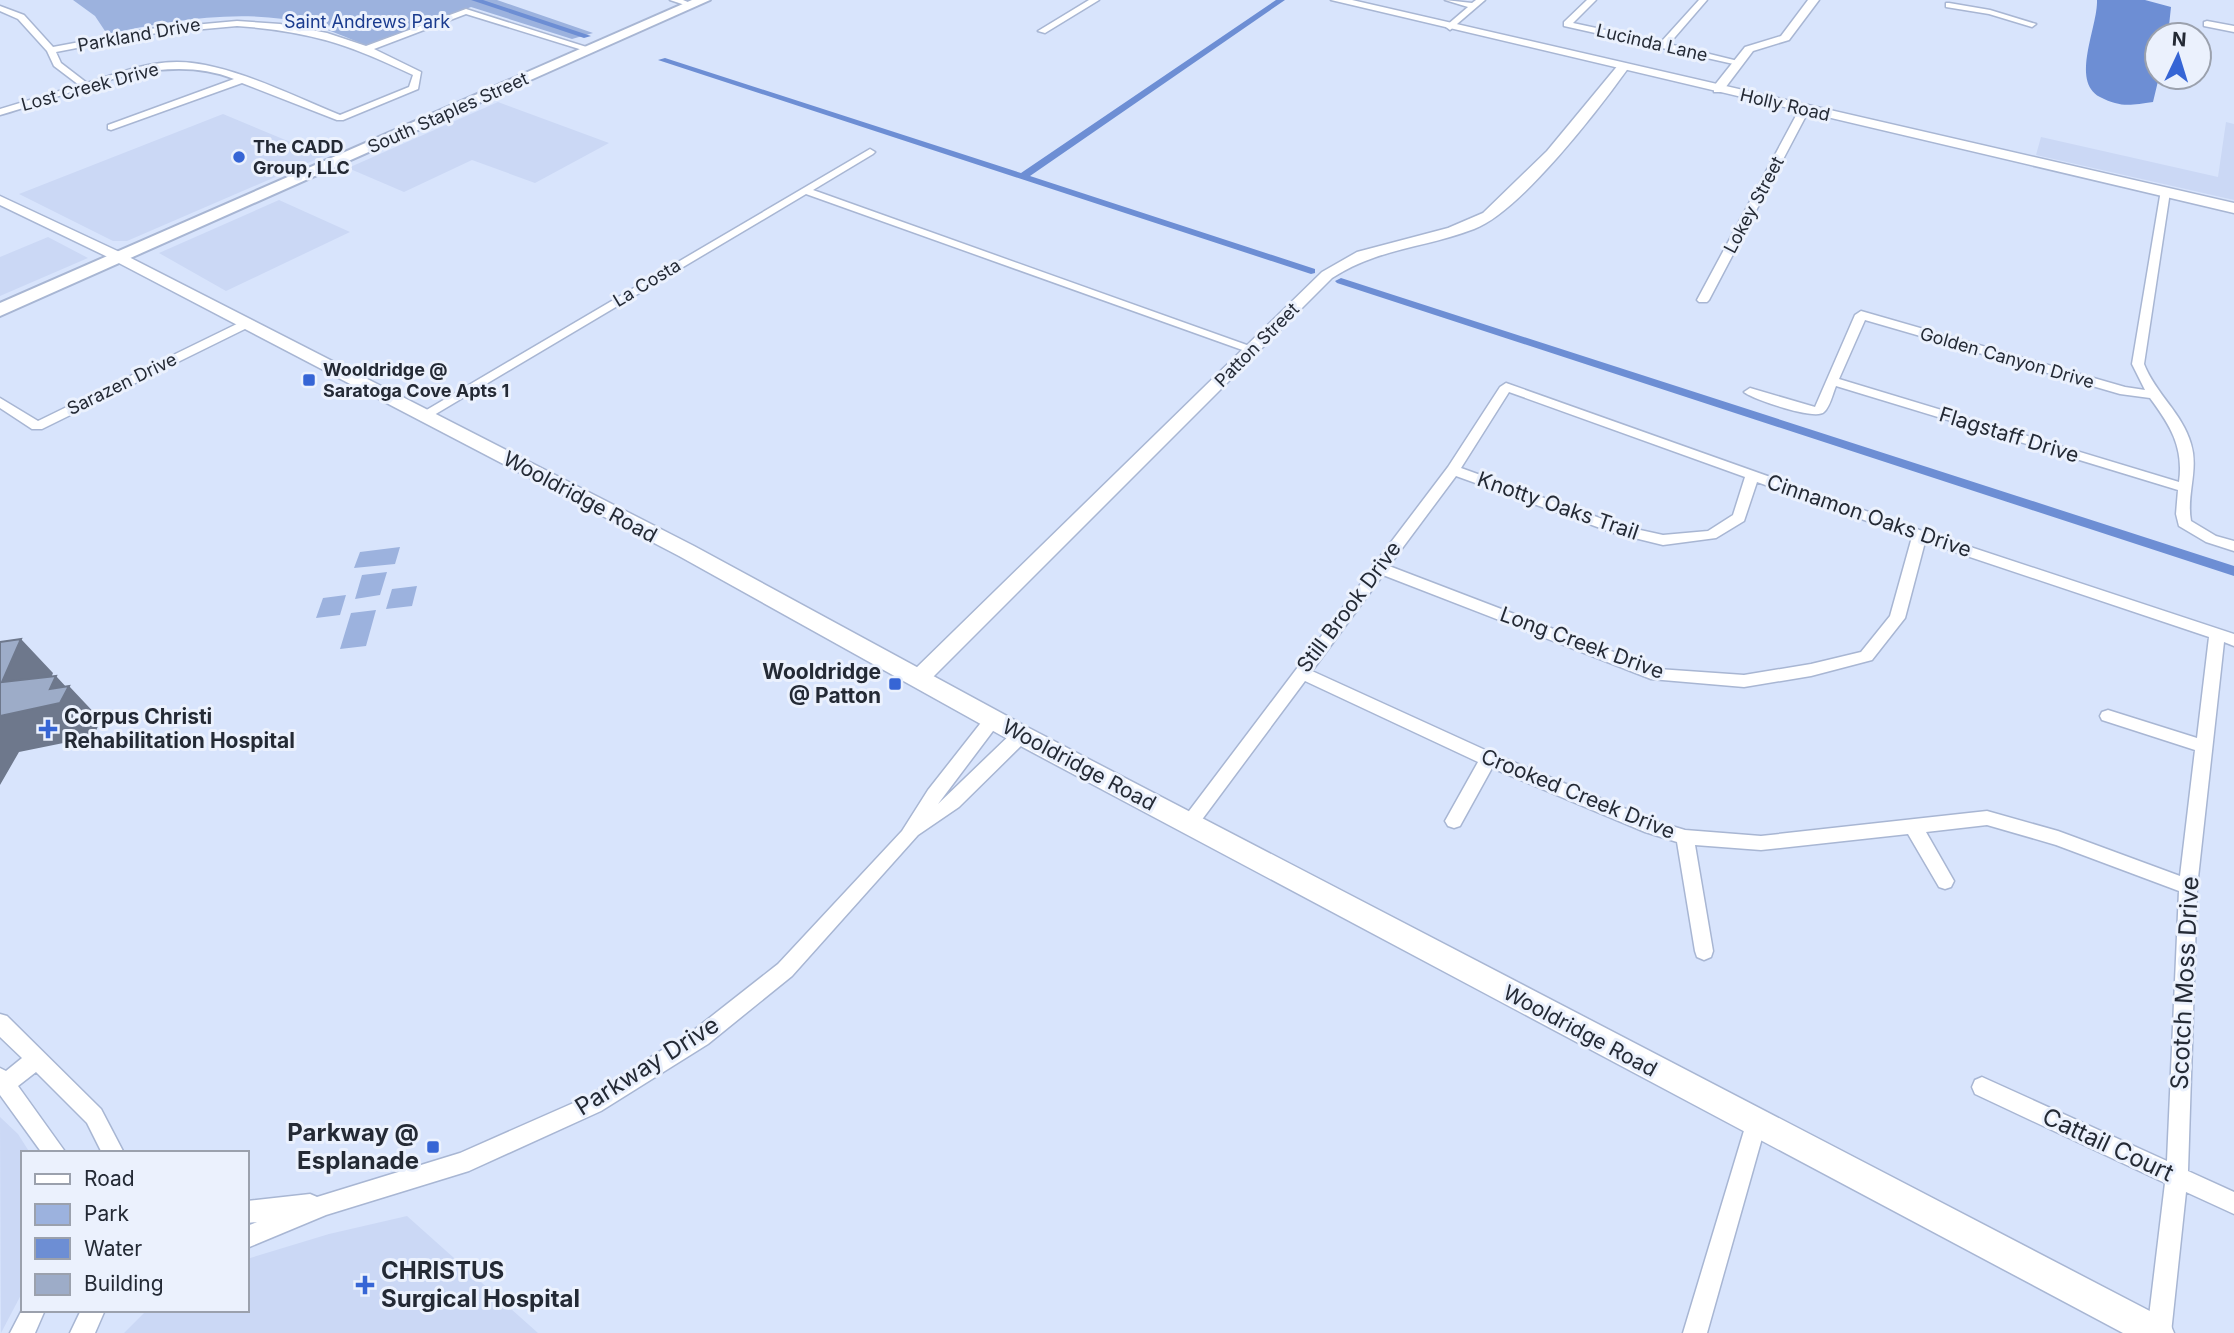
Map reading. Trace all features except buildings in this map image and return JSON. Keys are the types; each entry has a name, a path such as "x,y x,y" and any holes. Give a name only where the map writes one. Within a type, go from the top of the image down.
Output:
{"main road":[{"name":"Holly Road","path":"1336,0 2234,208"},
{"name":"South Staples Street","path":"0,310 697,3"},
{"name":"Wooldridge Road","path":"121,258 920,677 1021,735 1756,1124 2158,1333"}],"street":[{"path":"674,0 697,3"},
{"path":"1042,31 1095,0"},
{"path":"1449,0 1478,3"},
{"name":"Lucinda Lane","path":"1592,0 1567,24 1738,62"},
{"path":"1663,45 1703,0"},
{"path":"1718,89 1749,49 1785,38 1814,0"},
{"path":"1450,27 1478,3"},
{"path":"1949,5 1990,12 2032,24"},
{"path":"0,8 21,17 51,50 57,64 86,86"},
{"path":"366,49 466,11 592,50"},
{"name":"Parkland Drive","path":"51,50 164,27 216,22 304,29 366,49 418,74 412,89 340,118"},
{"path":"2213,25 2234,29"},
{"name":"Lost Creek Drive","path":"0,112 157,66 177,65 228,74 340,118"},
{"name":"Patton Street","path":"920,677 1327,275 1349,260 1375,250 1471,226 1494,213 1623,67"},
{"path":"111,127 241,80"},
{"name":"Lokey Street","path":"1703,300 1804,110"},
{"name":"La Costa","path":"424,415 870,152"},
{"path":"804,190 1252,349"},
{"path":"2165,192 2138,364 2141,376 2174,419 2188,455 2180,510 2184,523 2211,539 2234,546"},
{"name":"Wooldridge Road","path":"0,200 121,258"},
{"name":"Golden Canyon Drive","path":"1832,381 1861,315 2124,391 2155,396"},
{"name":"Sarazen Drive","path":"0,402 37,426 247,323"},
{"path":"1750,392 1802,409 1819,411 1832,381"},
{"name":"Flagstaff Drive","path":"1832,381 2185,488"},
{"name":"Still Brook Drive","path":"1189,824 1452,470 1506,387"},
{"name":"Cinnamon Oaks Drive","path":"1506,387 1920,535 2226,637"},
{"name":"Knotty Oaks Trail","path":"1452,470 1619,530 1663,540 1711,536 1739,518 1752,475"},
{"name":"Long Creek Drive","path":"1378,567 1657,675 1744,681 1811,670 1866,656 1897,618 1920,535"},
{"name":"Scotch Moss Drive","path":"2158,1333 2177,1176 2188,887 2205,747 2226,637"},
{"name":"Crooked Creek Drive","path":"1300,672 1488,759 1651,827 1685,837 1761,843 1987,818 2058,838 2188,887"},
{"path":"2108,716 2205,747"},
{"name":"Parkway Drive","path":"908,836 934,794 993,719"},
{"name":"Parkway Drive","path":"248,1237 326,1204 461,1163 594,1104 701,1037 785,970 908,836 953,802 1021,735"},
{"path":"1454,821 1488,759"},
{"path":"1913,826 1945,881"},
{"path":"1685,837 1704,951"},
{"path":"0,1023 94,1116 112,1151"},
{"path":"37,1059 3,1081 54,1151"},
{"name":"Cattail Court","path":"1982,1087 2234,1203"},
{"path":"1695,1333 1756,1124"},
{"name":"Parkway Drive","path":"248,1212 326,1204"},
{"path":"22,1333 33,1312"},
{"path":"82,1333 93,1312"}],"shaded area":[{"path":"498,102 609,143 535,183 472,160 404,192 348,168"},
{"path":"223,114 324,156 127,241 113,241 19,194"},
{"path":"2226,122 2234,124 2234,200 2036,155 2041,137 2218,177"},
{"path":"279,200 350,232 226,291 159,253"},
{"path":"48,237 88,258 0,296 0,257"},
{"path":"0,1117 18,1134 29,1151 21,1151 21,1295 1,1333"},
{"name":"CHRISTUS Surgical Hospital","path":"407,1216 538,1333 124,1333 145,1312 248,1312 248,1259 329,1234"}],"green space":[{"name":"Saint Andrews Park","path":"73,0 497,0 593,33 572,39 471,7 368,46 312,25 262,17 183,20 107,34 95,16"},
{"path":"400,547 395,564 354,568 360,552"},
{"path":"387,572 380,595 355,599 362,575"},
{"path":"417,586 412,606 386,609 392,589"},
{"path":"346,595 340,615 316,618 323,598"},
{"path":"376,610 366,646 340,649 351,613"}],"water":[{"path":"2097,0 2145,0 2171,7 2170,21 2143,21 2143,91 2156,91 2153,102 2120,104 2100,97 2091,89 2086,66"}],"waterway":[{"path":"475,0 587,36"},
{"path":"1022,177 1281,0"},
{"path":"662,60 1311,271"},
{"path":"1341,281 2234,571"}],"place":[{"name":"The CADD Group, LLC","path":"239,157"},
{"name":"Wooldridge @ Saratoga Cove Apts 1","path":"309,380"},
{"name":"Wooldridge @ Patton","path":"895,684"},
{"name":"Corpus Christi Rehabilitation Hospital","path":"48,729"},
{"name":"Parkway @ Esplanade","path":"433,1147"},
{"name":"CHRISTUS Surgical Hospital","path":"365,1285"}]}
